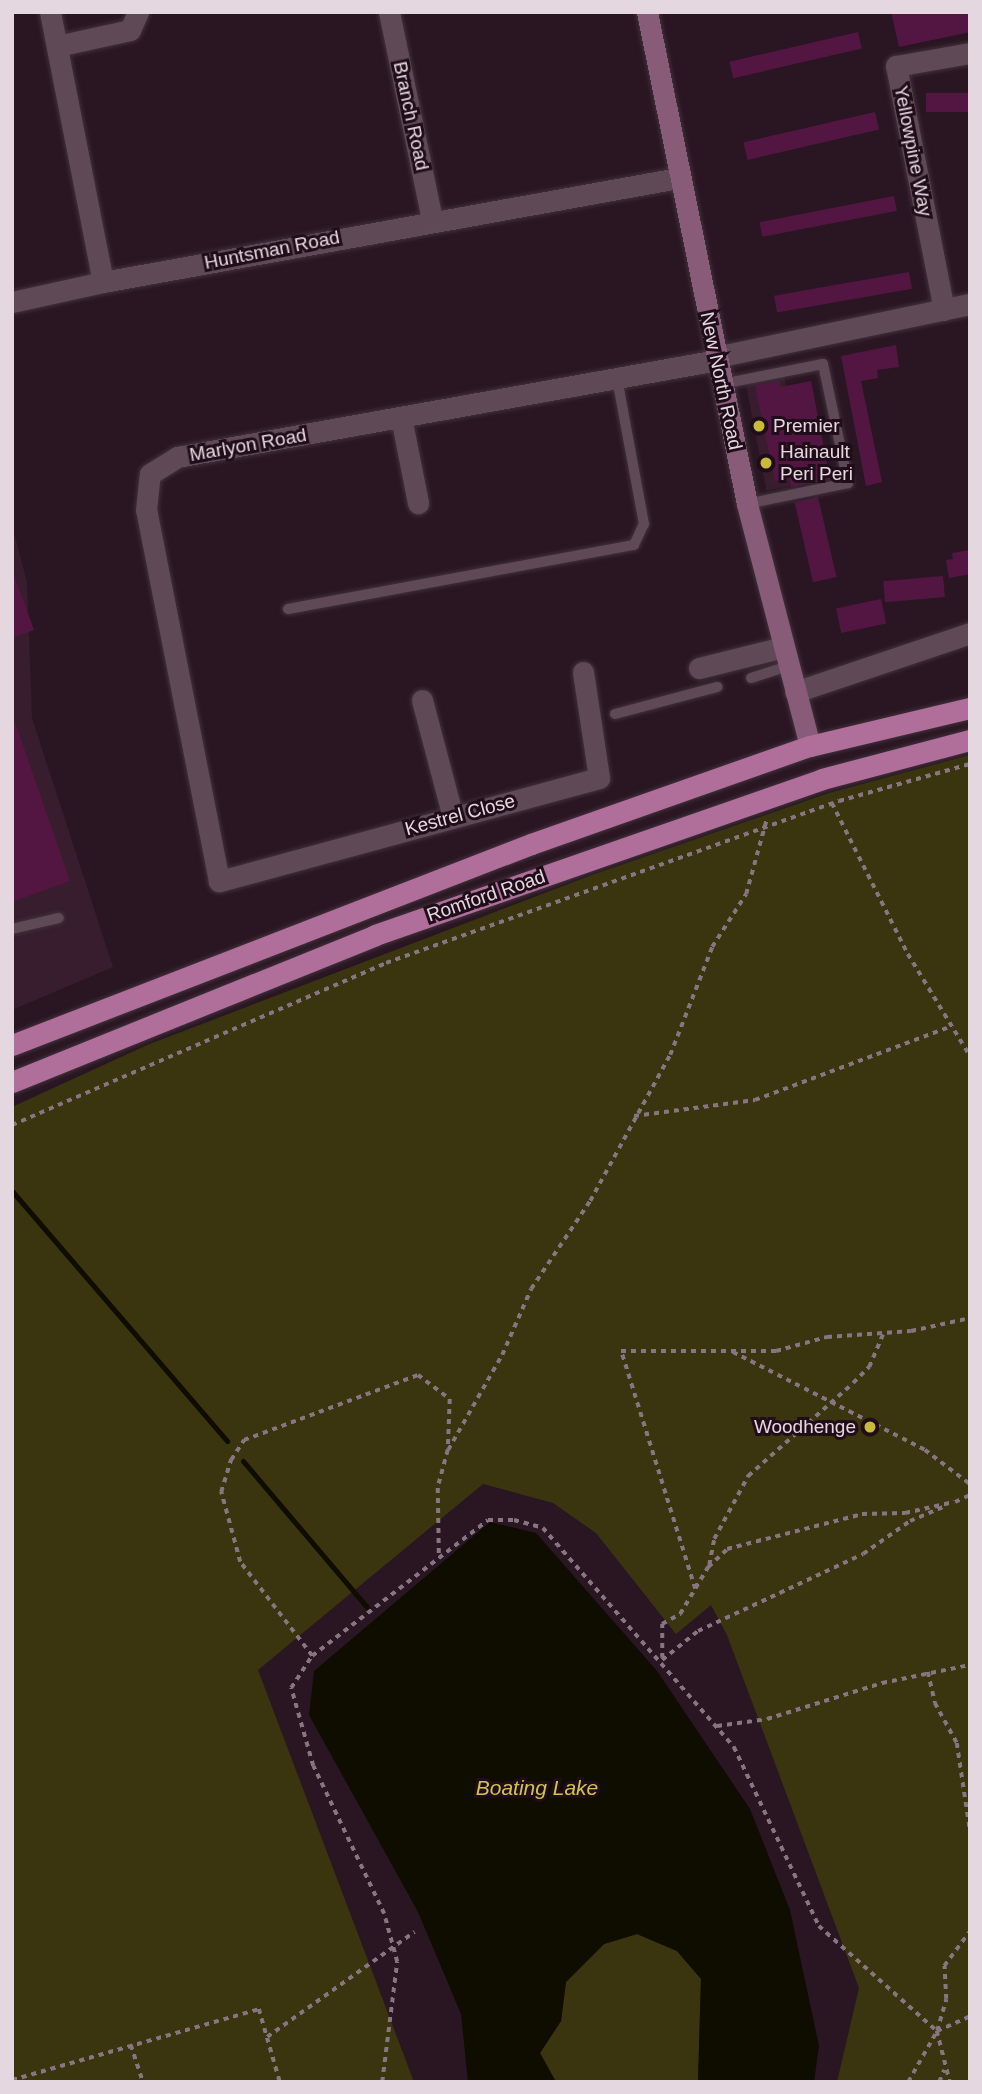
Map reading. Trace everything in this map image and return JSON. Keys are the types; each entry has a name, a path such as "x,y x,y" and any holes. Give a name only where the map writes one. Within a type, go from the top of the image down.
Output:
{"main road":[{"name":"Romford Road","path":"12,1045 530,844 810,746 970,708"},
{"name":"Romford Road","path":"12,1082 375,935 822,779 970,740"},
{"path":"810,746 822,779"}],"street":[{"path":"50,12 103,282"},
{"path":"57,46 130,30 138,12"},
{"name":"Branch Road","path":"389,12 432,219"},
{"name":"New North Road","path":"647,12 678,178 747,504 810,746"},
{"name":"Yellowpine Way","path":"944,310 896,66 970,53"},
{"name":"Huntsman Road","path":"12,302 432,219 678,178"},
{"path":"716,359 970,304"},
{"name":"Marlyon Road","path":"219,881 146,509 150,474 177,457 716,359"},
{"path":"401,417 418,503"},
{"path":"795,692 970,634"},
{"path":"699,668 786,657"},
{"name":"Kestrel Close","path":"219,881 598,778 583,672"},
{"path":"422,700 453,817"}],"lane":[{"path":"722,384 823,364 826,377 848,483 747,504"},
{"path":"288,609 634,545 644,524 617,378"},
{"path":"751,678 786,657"},
{"path":"615,714 717,687"},
{"path":"12,929 59,918"}],"path":[{"path":"12,1125 386,963 764,831 832,803 970,764"},
{"path":"448,1450 502,1354 531,1289 590,1201 634,1116 670,1055 712,947 746,894 768,814 764,799"},
{"path":"832,803 908,954 970,1056"},
{"path":"634,1116 755,1100 952,1026"},
{"path":"695,1589 621,1351 776,1351 827,1337 884,1333 970,1318"},
{"path":"708,1567 714,1539 748,1476 869,1367 884,1333"},
{"path":"731,1351 925,1450 970,1484"},
{"path":"312,1656 240,1562 221,1492 231,1460 244,1440 418,1375 450,1399 448,1450 438,1488 439,1553"},
{"path":"662,1660 698,1631 863,1554 910,1521 970,1495"},
{"path":"662,1660 662,1624 680,1614 708,1567 727,1549 862,1514 905,1513 954,1502"},
{"path":"382,2082 397,1962 384,1914 313,1766 291,1688 312,1656 339,1639 439,1553 488,1520 514,1520 543,1528 662,1660 734,1747 819,1926 937,2031 944,2070 950,2082"},
{"path":"716,1727 767,1719 928,1672 970,1665"},
{"path":"928,1672 935,1703 957,1743 970,1830"},
{"path":"908,2082 937,2031 946,1999 944,1966 970,1931"},
{"path":"267,2037 392,1945 414,1932"},
{"path":"14,2080 259,2009 280,2082"},
{"path":"937,2031 970,2016"},
{"path":"131,2045 143,2082"},
{"path":"939,2082 944,2070"}],"shaded area":[{"path":"784,376 805,483 767,490 746,383"},
{"path":"12,525 27,582 32,718 113,967 12,1010"},
{"path":"970,755 970,2082 837,2082 859,1988 727,1635 711,1605 676,1634 596,1533 553,1503 483,1484 258,1670 414,2082 12,2082 12,1107 147,1045 592,875 829,793"},
{"path":"637,1934 677,1951 701,1979 698,2082 556,2082 540,2053 561,2021 566,1982 604,1944"}],"water":[{"name":"Boating Lake","path":"490,1522 536,1533 657,1671 750,1809 790,1910 819,2046 814,2082 698,2082 701,1979 677,1951 637,1934 604,1944 566,1982 561,2021 540,2053 556,2082 468,2082 461,2014 418,1912 309,1715 314,1671"}],"building":[{"path":"891,12 970,12 970,32 899,47"},
{"path":"858,32 862,49 733,78 729,62"},
{"path":"926,93 970,93 970,112 926,112"},
{"path":"875,112 879,130 748,160 743,142"},
{"path":"894,196 897,211 762,237 760,222"},
{"path":"909,272 912,289 777,313 774,296"},
{"path":"896,345 899,367 877,370 878,378 861,381 882,482 866,486 841,356"},
{"path":"780,381 781,387 811,381 830,479 791,487 789,478 775,481 755,386"},
{"path":"818,497 836,577 813,582 795,502"},
{"path":"970,550 970,574 949,578 946,560 953,559 952,553"},
{"path":"14,575 34,630 12,638 12,576"},
{"path":"943,576 945,597 885,602 883,581"},
{"path":"881,599 886,623 841,633 836,609"},
{"path":"15,722 70,881 12,902 12,723"}],"waterway":[{"path":"12,1191 227,1441"},
{"path":"243,1461 367,1607"}],"place":[{"name":"Premier","path":"759,426"},
{"name":"Hainault Peri Peri","path":"766,463"},
{"name":"Woodhenge","path":"870,1427"}]}
